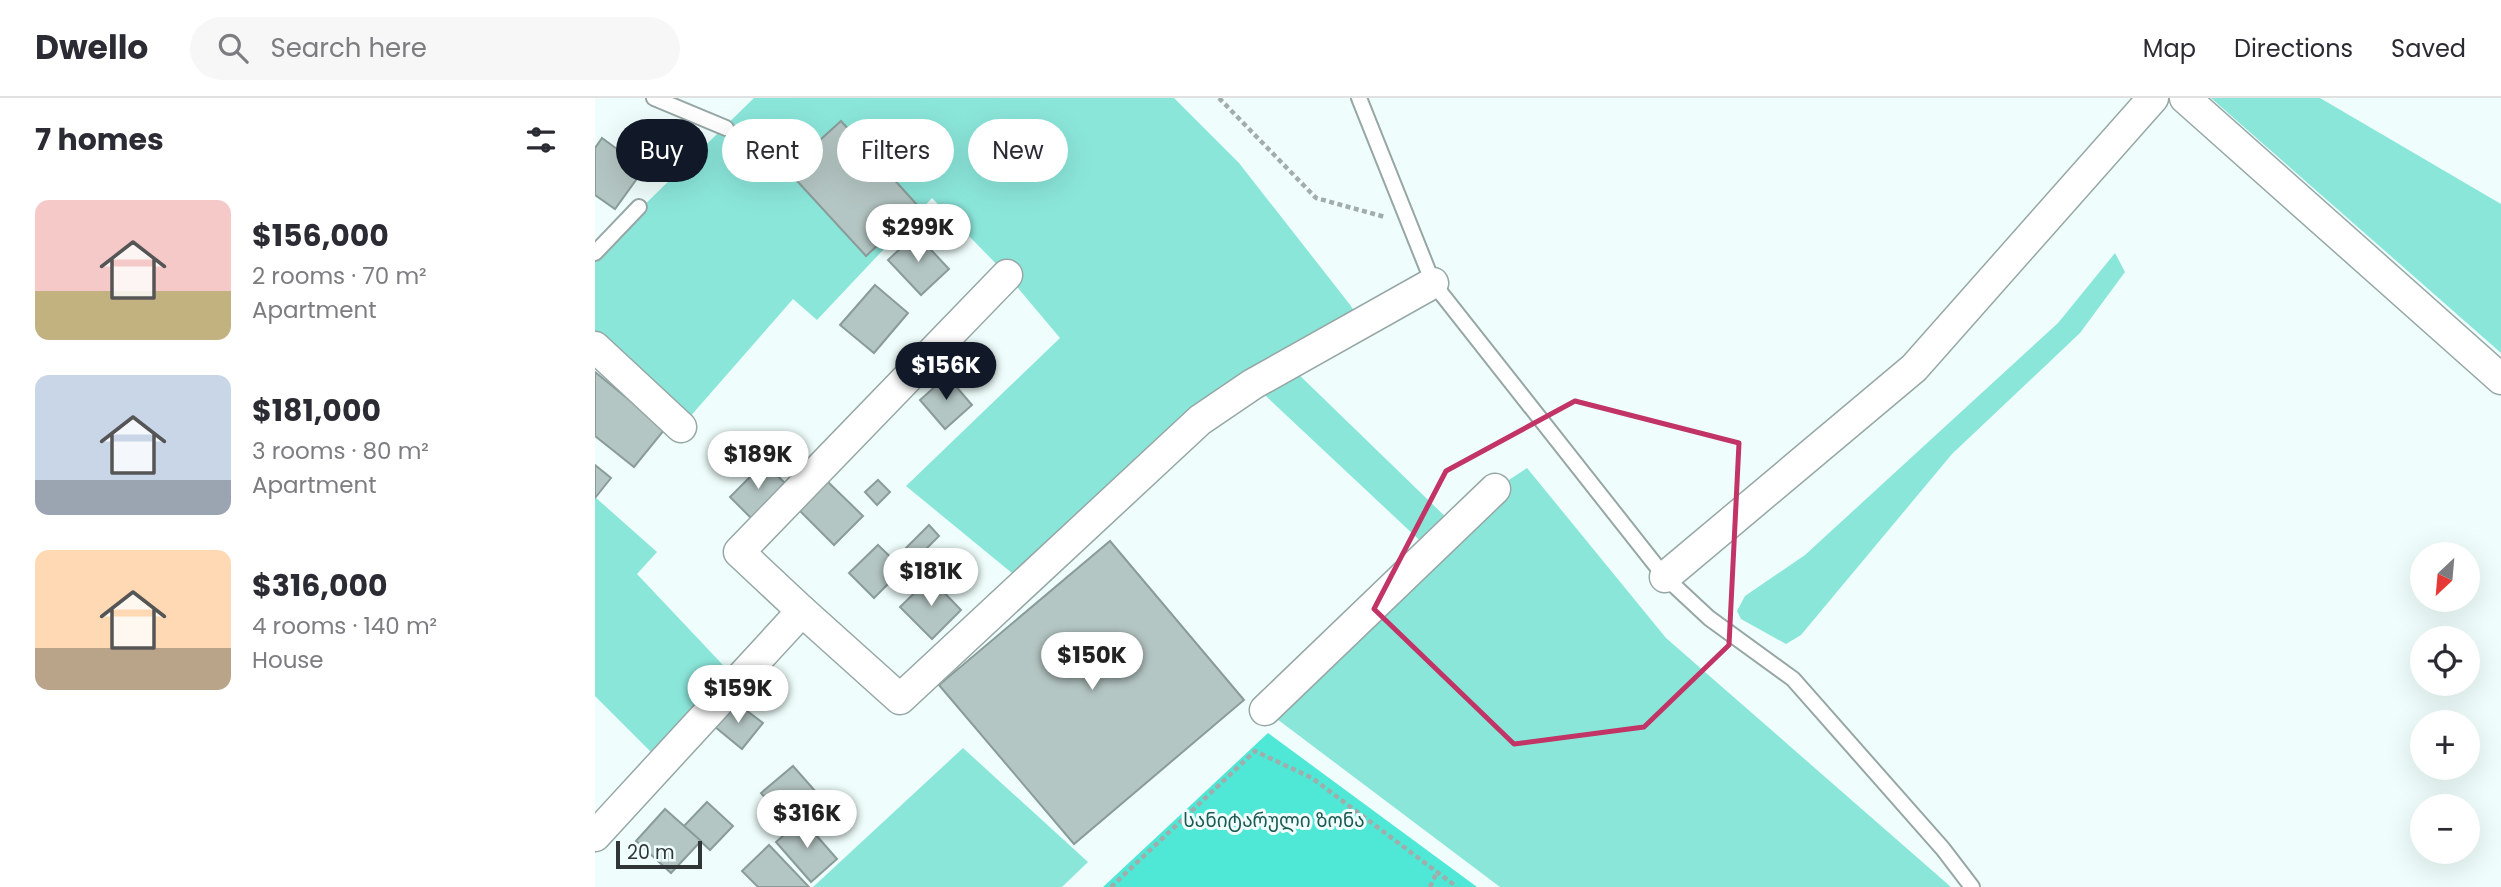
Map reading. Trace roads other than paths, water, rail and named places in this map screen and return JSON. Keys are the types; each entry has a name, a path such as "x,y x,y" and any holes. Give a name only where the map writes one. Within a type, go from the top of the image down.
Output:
{"street":[{"path":"1665,577 1914,368 2153,98"},
{"path":"2185,98 2501,379"},
{"path":"1007,275 739,552 900,699 1200,420 1253,384 1433,283"},
{"path":"595,347 681,427"},
{"path":"1265,710 1496,489"},
{"path":"595,836 802,611"}],"lane":[{"path":"654,98 722,126"},
{"path":"1359,98 1433,283 1665,577 1709,618 1793,679 1926,829 1972,887"},
{"path":"595,253 639,207"}],"park label":[{"name":"სანიტარული ზონა","path":"1274,820"}]}
